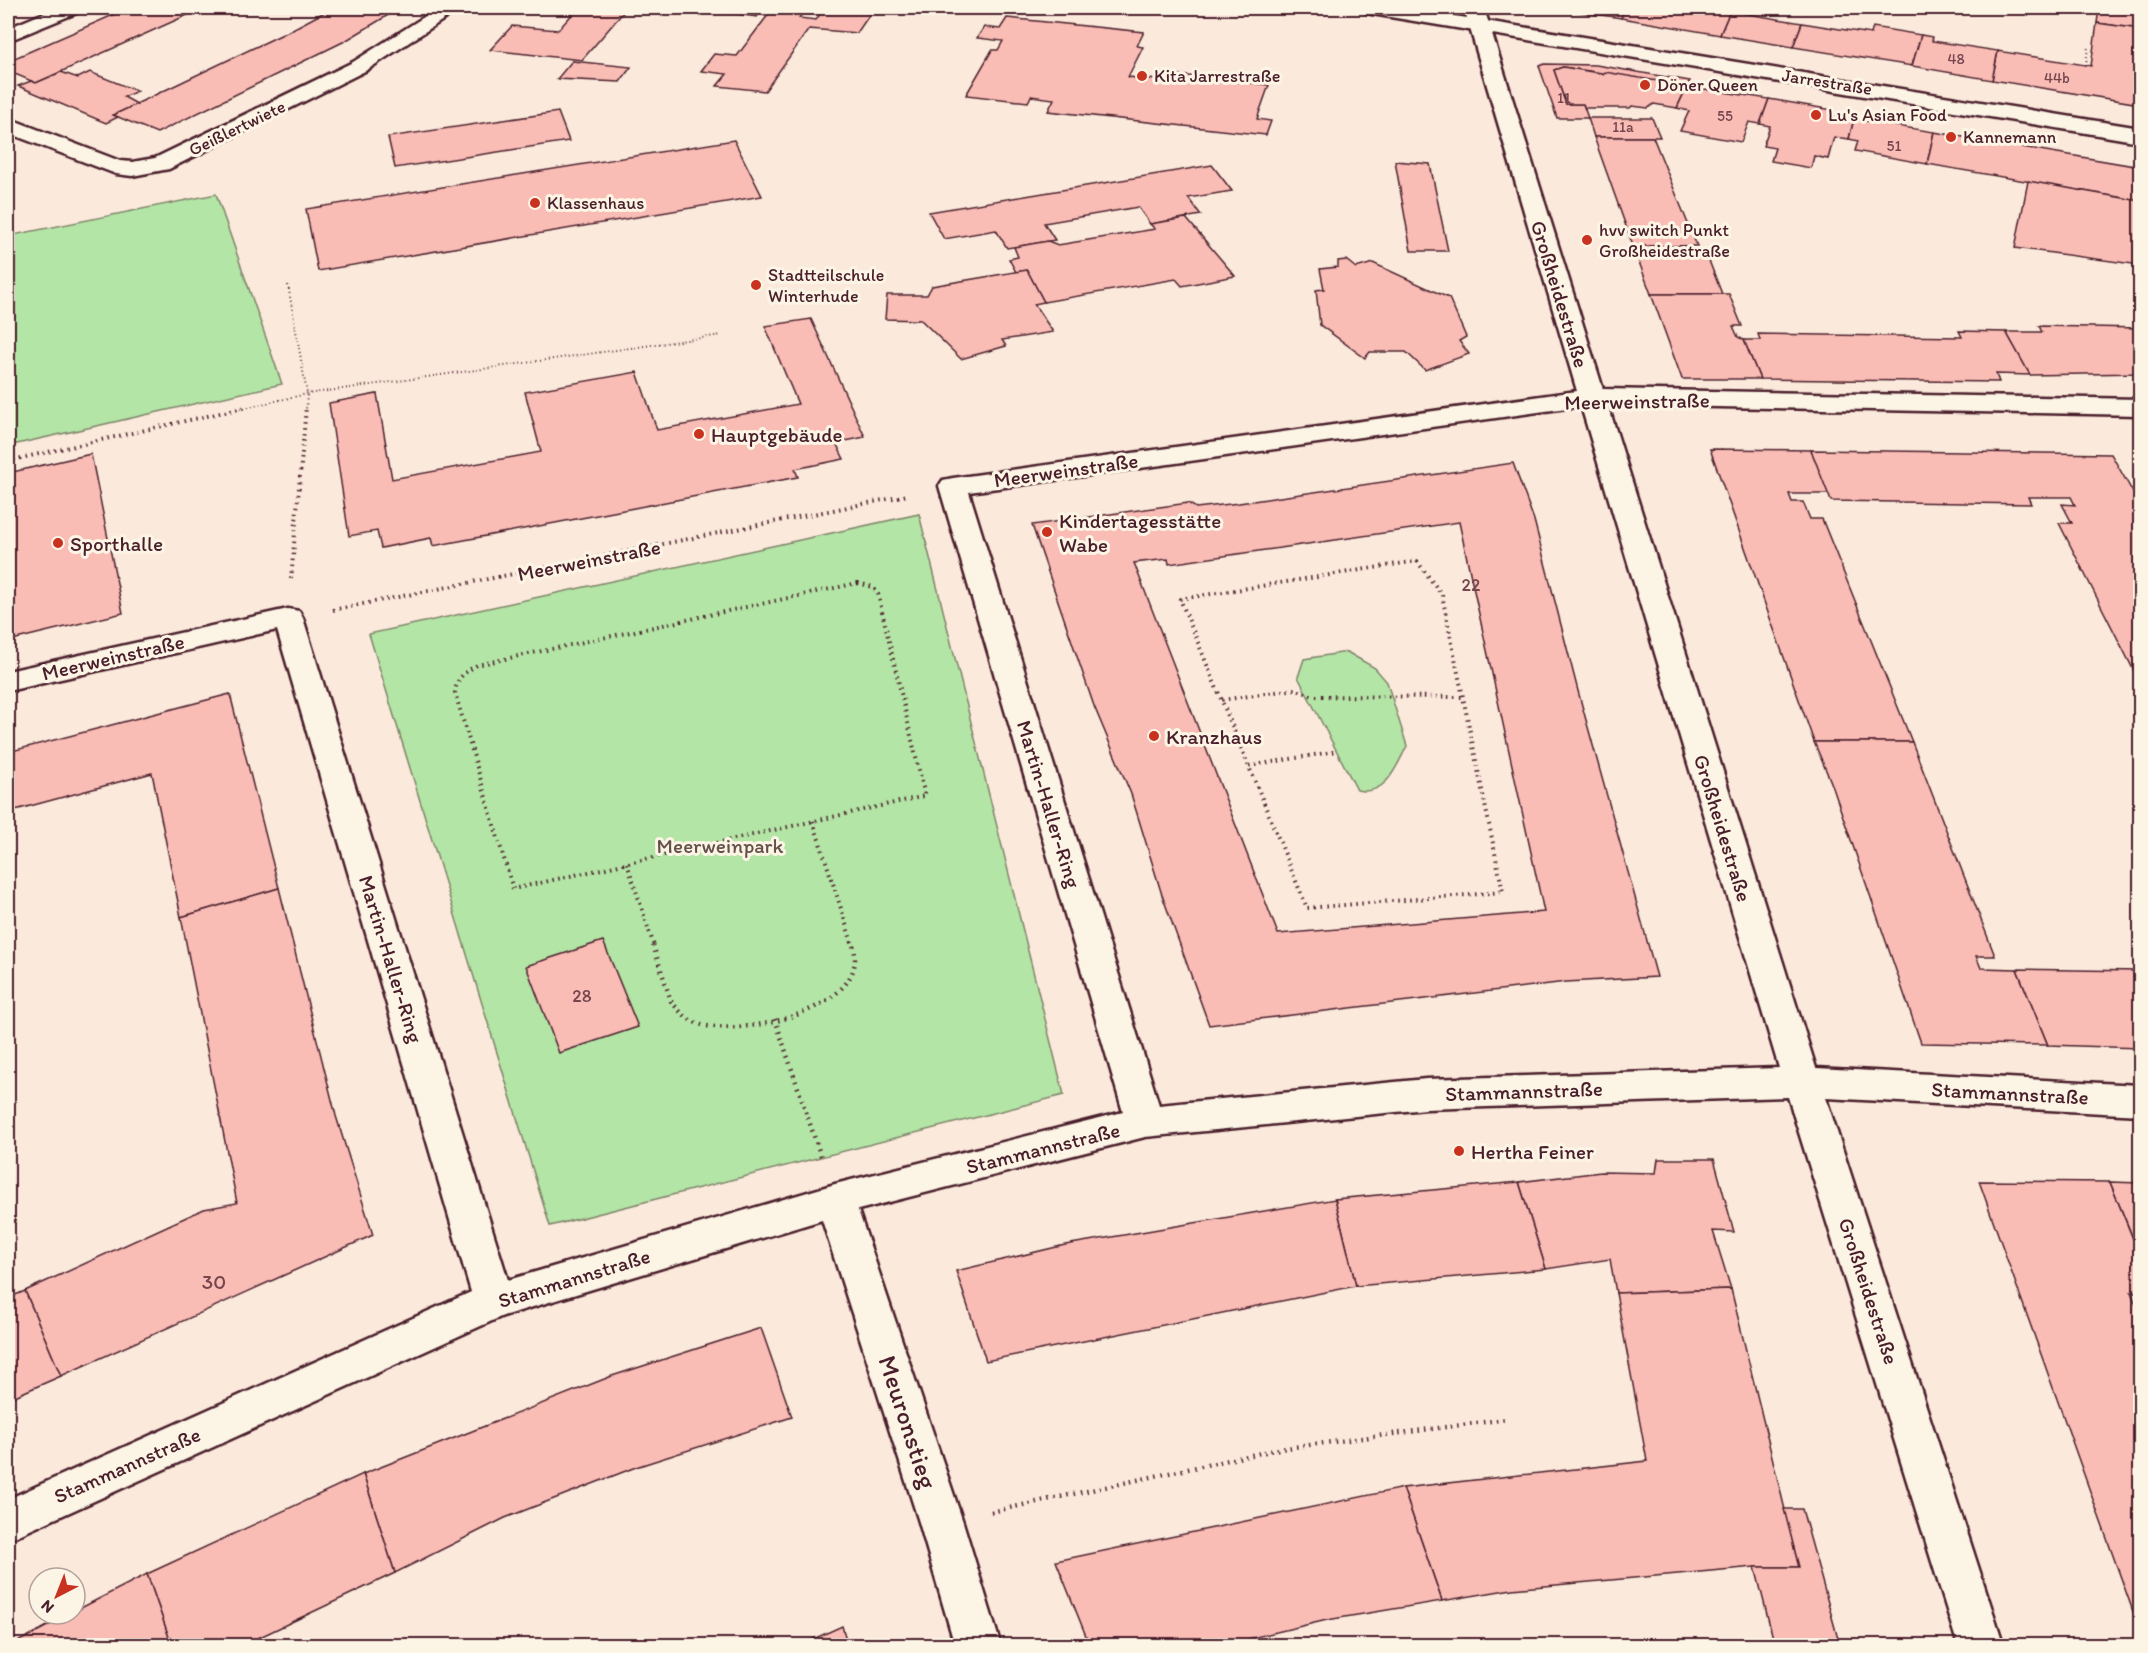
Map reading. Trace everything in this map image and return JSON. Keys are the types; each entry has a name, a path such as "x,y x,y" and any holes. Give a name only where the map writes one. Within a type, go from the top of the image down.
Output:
{"street":[{"path":"8,36 72,8"},
{"name":"Geißlertwiete","path":"8,125 116,167 132,169 161,164 360,66 400,43 451,8"},
{"name":"Jarrestraße","path":"1372,8 1478,16 2140,135"},
{"name":"Großheidestraße","path":"1478,16 1591,397 1803,1082 1981,1646"},
{"name":"Meerweinstraße","path":"953,486 1591,397 2140,407"},
{"name":"Martin-Haller-Ring","path":"953,486 1145,1122"},
{"name":"Meerweinstraße","path":"8,681 288,618"},
{"name":"Martin-Haller-Ring","path":"288,618 495,1301"},
{"name":"Stammannstraße","path":"8,1520 495,1301 835,1200 1145,1122 1426,1094 1803,1082 2140,1100"},
{"name":"Meuronstieg","path":"835,1200 941,1522 978,1646"}],"path":[{"path":"2086,65 2088,46"},
{"path":"288,285 307,394 288,618"},
{"path":"8,461 307,394 722,335"},
{"name":"Meerweinstraße","path":"288,618 953,486"},
{"path":"1417,561 1442,595 1463,697 1503,892 1307,908 1180,599 1417,561"},
{"path":"858,583 866,584 878,594 925,796 627,863 513,889 455,693 455,683 463,672 488,662 858,583"},
{"path":"1222,700 1295,689 1313,696 1463,697"},
{"path":"1249,766 1336,751"},
{"path":"627,863 671,1001 682,1015 700,1025 719,1029 737,1029 813,1009 832,998 846,984 854,969 856,955 813,821"},
{"path":"775,1019 835,1200"},
{"path":"941,1522 1279,1449 1507,1419"}],"green space":[{"path":"216,194 282,384 8,446 8,236"},
{"name":"Meerweinpark","path":"919,514 1064,1095 550,1226 369,634"},
{"path":"1347,652 1375,668 1387,682 1407,746 1394,771 1383,785 1367,791 1357,790 1298,677 1304,659"}],"building":[{"path":"129,8 203,8 36,83 8,71 8,61"},
{"path":"332,8 400,8 345,41 157,133 113,115 287,32"},
{"path":"578,8 627,8 582,60 490,50 512,26 558,30"},
{"path":"696,8 806,8 799,18 816,20 824,8 874,8 857,33 809,29 765,91 717,86 727,74 701,71 714,54 737,56 768,15 759,14 757,17"},
{"path":"1553,8 1626,8 1621,18"},
{"path":"1626,8 1708,8 1730,11 1720,35 1621,18"},
{"path":"2099,8 2140,8 2140,29 2097,23"},
{"path":"1730,11 1802,23 1793,47 1720,35"},
{"path":"1007,18 1144,32 1137,46 1143,47 1128,77 1158,80 1161,73 1269,85 1257,119 1271,121 1266,135 1048,111 1054,99 1031,96 1028,102 966,95 992,50 998,50 1003,41 977,38 984,27 1000,29"},
{"path":"1802,23 1871,34 1873,27 1921,35 1912,66 1793,47"},
{"path":"2097,23 2140,29 2140,104 1992,80 1998,51 2091,66"},
{"path":"1921,35 1933,37 1932,41 1998,51 1992,80 1912,66"},
{"path":"572,61 631,67 620,82 557,79"},
{"path":"1544,64 1596,65 1690,81 1687,86 1563,67 1554,70 1566,104 1583,104 1588,118 1557,118 1539,66"},
{"path":"1563,67 1687,86 1677,108 1654,104 1648,108 1632,106 1630,108 1585,108 1583,104 1566,104 1554,70"},
{"path":"61,72 78,78 90,72 137,91 124,97 137,104 113,115 118,117 106,123 18,86 31,81 36,83"},
{"path":"1691,87 1769,99 1760,124 1749,122 1741,142 1680,131 1689,111 1677,108 1686,89"},
{"path":"1769,99 1833,110 1831,115 1854,119 1849,139 1834,137 1828,159 1814,156 1811,168 1771,161 1775,148 1763,146 1770,126 1760,124"},
{"path":"558,112 569,141 395,168 388,137"},
{"path":"1588,118 1652,118 1660,137 1594,137"},
{"path":"1854,119 1934,132 1927,164 1855,151 1858,141 1849,139"},
{"path":"1934,132 2140,167 2140,201 1927,164"},
{"path":"1594,137 1653,137 1697,246 1633,246"},
{"name":"Klassenhaus","path":"734,140 762,196 318,271 306,209"},
{"path":"1395,161 1430,164 1448,251 1411,251"},
{"path":"1212,165 1232,191 1188,198 1201,215 1150,224 1138,207 1044,223 1055,240 1007,248 996,230 944,239 929,212"},
{"path":"2028,181 2140,201 2140,265 2015,248"},
{"path":"1186,218 1235,276 1182,286 1176,279 1044,302 1027,270 1016,272 1009,259 1018,257 1014,247 1048,241 1058,245 1155,229 1150,224"},
{"path":"1633,246 1688,246 1691,253 1706,253 1722,294 1651,294"},
{"path":"1346,260 1356,268 1373,263 1449,298 1466,337 1459,341 1469,354 1425,370 1406,352 1370,352 1365,358 1320,325 1316,290 1324,289 1320,269 1338,267 1338,261"},
{"path":"1027,270 1044,302 1034,304 1053,332 1002,340 1006,346 961,359 921,320 885,319 887,295 927,295 932,286"},
{"path":"1651,294 1729,294 1742,326 1733,326 1738,337 1744,340 1760,379 1682,379"},
{"name":"Hauptgebäude","path":"811,319 865,437 836,443 844,459 795,469 798,477 433,546 431,538 381,548 377,531 349,536 329,403 377,394 392,479 541,452 525,392 637,372 657,430 798,404 765,326"},
{"path":"2039,326 2140,328 2140,373 2030,375 2006,332 2042,332"},
{"path":"1959,331 2006,332 2030,375 1996,374 1999,382 1760,379 1744,340 1760,340 1758,334 1962,337"},
{"path":"1710,449 1811,450 1830,494 1789,494 1792,502 1803,502 1810,519 1822,519 1912,742 1814,742"},
{"path":"1811,450 2111,454 2140,505 2140,671 2134,671 2059,523 2072,523 2062,504 2075,505 2071,497 2028,497 2031,504 1831,501"},
{"name":"Sporthalle","path":"91,454 123,613 8,641 8,473"},
{"name":"Kranzhaus","path":"1513,463 1534,520 1578,691 1657,977 1566,982 1209,1025 1162,895 1131,794 1094,706 1032,525 1188,503 1196,508","holes":["1459,522 1544,912 1278,934 1134,563 1168,559 1169,564"]},
{"path":"230,694 279,888 181,917 152,773 8,812 8,752"},
{"path":"1814,742 1912,742 1995,956 1976,956 1981,968 2017,969 2048,1045 1921,1043 1831,782"},
{"path":"279,888 336,1116 373,1235 61,1376 25,1291 204,1209 237,1203 181,917"},
{"path":"603,941 638,1027 559,1053 526,966"},
{"path":"2017,969 2140,971 2140,1048 2048,1045"},
{"path":"1658,1159 1714,1159 1734,1232 1713,1231 1731,1289 1616,1293 1610,1259 1546,1269 1519,1182 1601,1172 1656,1173"},
{"path":"1979,1181 2110,1182 2140,1256 2140,1292 2131,1292 2140,1315 2140,1631"},
{"path":"1519,1182 1546,1269 1356,1286 1335,1199"},
{"path":"2110,1182 2140,1183 2140,1238 2133,1238"},
{"path":"1335,1199 1356,1286 986,1361 956,1271 1065,1245"},
{"path":"1731,1289 1799,1567 1755,1567 1512,1589 1442,1601 1403,1488 1647,1461 1616,1293"},
{"path":"25,1291 61,1376 8,1399 8,1298"},
{"path":"761,1328 792,1417 636,1467 505,1518 395,1573 363,1474 612,1376"},
{"path":"363,1474 395,1573 241,1646 172,1646 147,1574"},
{"path":"1403,1488 1442,1601 1327,1620 1218,1646 1090,1646 1056,1561"},
{"path":"1784,1509 1802,1509 1840,1646 1775,1646 1755,1567 1799,1567"},
{"path":"147,1574 172,1646 10,1646 48,1626 87,1626 87,1605"},
{"path":"842,1626 848,1646 798,1646"}],"place":[{"name":"Kita Jarrestraße","path":"1142,76"},
{"name":"Döner Queen","path":"1645,85"},
{"name":"Lu's Asian Food","path":"1816,115"},
{"name":"Kannemann","path":"1951,137"},
{"name":"Klassenhaus","path":"535,203"},
{"name":"hvv switch Punkt Großheidestraße","path":"1587,240"},
{"name":"Stadtteilschule Winterhude","path":"756,285"},
{"name":"Hauptgebäude","path":"699,434"},
{"name":"Kindertagesstätte Wabe","path":"1047,532"},
{"name":"Sporthalle","path":"58,543"},
{"name":"Kranzhaus","path":"1154,736"},
{"name":"Hertha Feiner","path":"1459,1151"}]}
